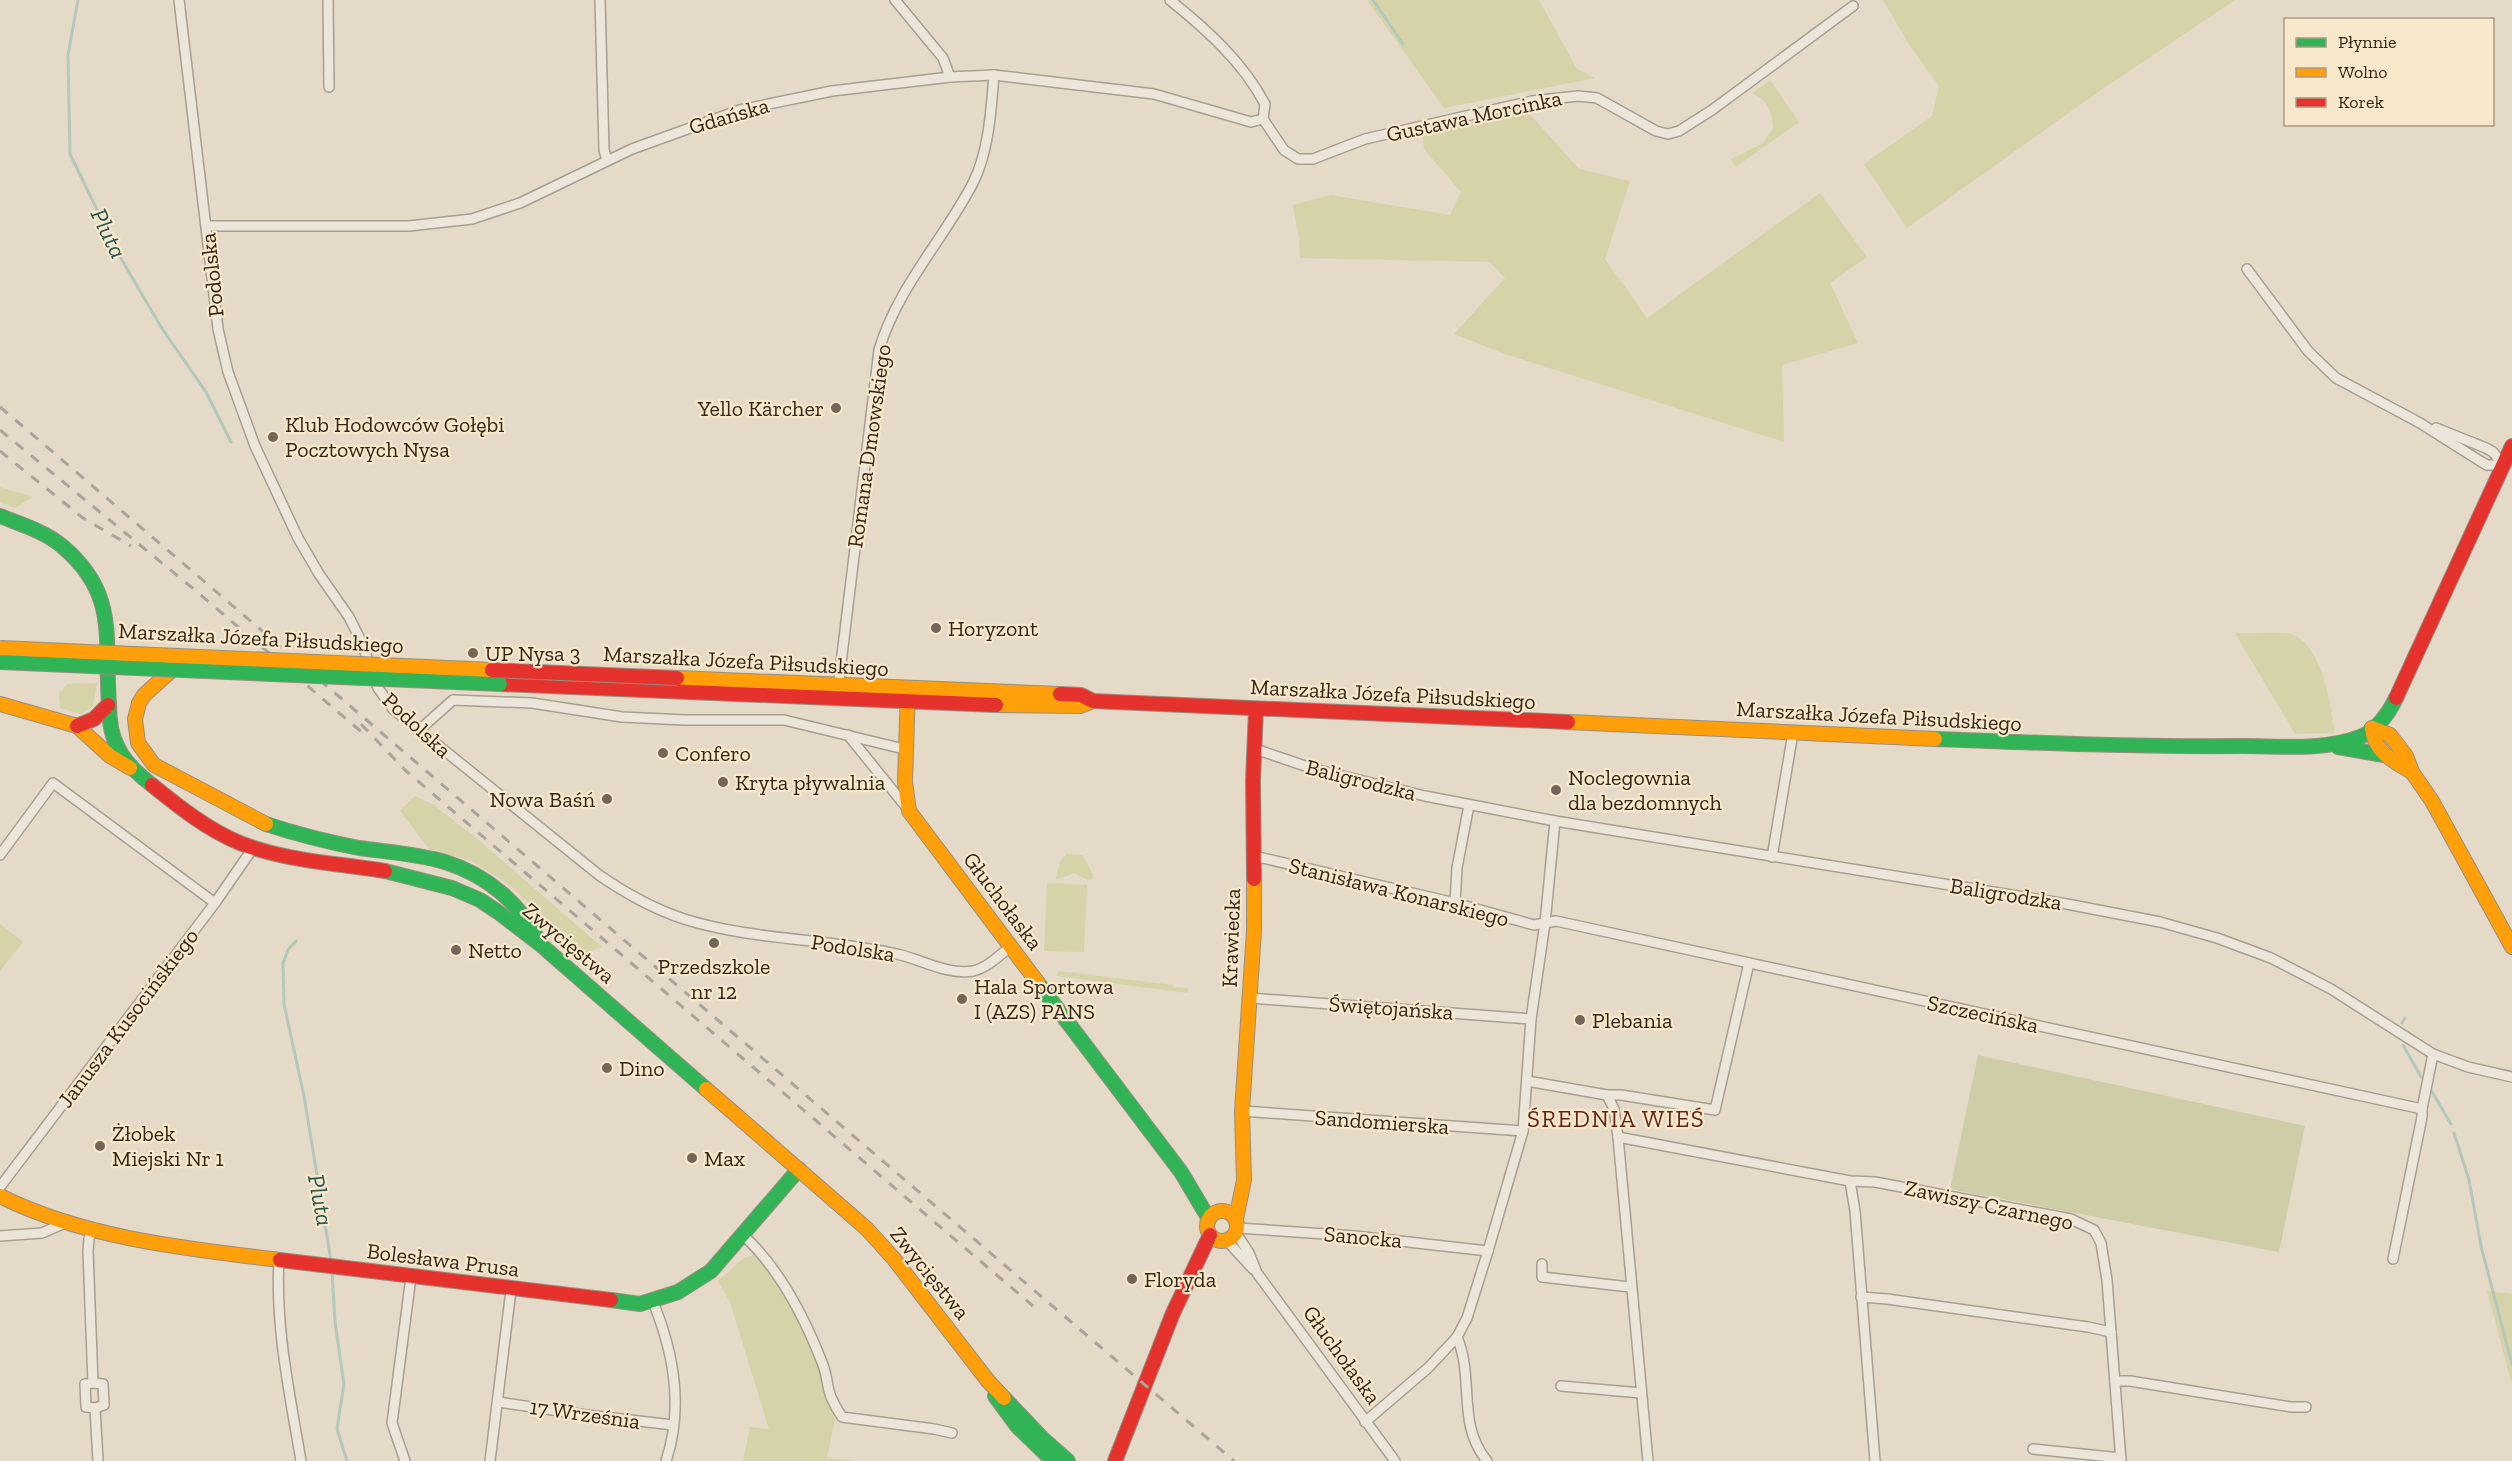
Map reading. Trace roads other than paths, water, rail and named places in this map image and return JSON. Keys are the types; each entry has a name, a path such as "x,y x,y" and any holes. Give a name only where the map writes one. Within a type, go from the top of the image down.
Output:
{"main road":[{"name":"Marszałka Józefa Piłsudskiego","path":"0,648 908,696 1081,695 1093,701 2143,747 2330,746 2355,740 2372,728 2391,708 2512,446"},
{"name":"Marszałka Józefa Piłsudskiego","path":"0,516 50,538 80,561 98,589 104,605 108,619 109,643"},
{"name":"Zwycięstwa","path":"109,643 108,705 111,730 116,743 134,770 211,827 252,848 437,883 472,896 497,911 541,945 867,1229 894,1259 988,1381 1043,1439 1068,1461"},
{"name":"Marszałka Józefa Piłsudskiego","path":"0,662 676,685"},
{"path":"173,669 149,687 139,703 135,726 138,743 154,765 267,824 307,836 445,862 483,879 508,898 531,925 541,945"},
{"path":"908,696 904,749 906,797 909,811"},
{"path":"0,704 77,726 110,756 134,770"},
{"path":"77,726 94,719 108,705"},
{"name":"Krawiecka","path":"1187,1287 1216,1246 1232,1232 1245,1180 1242,1169 1242,1111 1254,931 1256,708"},
{"path":"2391,708 2396,740 2412,772 2432,801 2512,947"},
{"path":"2396,740 2381,730 2372,728 2372,738 2376,747 2385,756 2412,772"},
{"path":"2330,746 2385,756"},
{"name":"Głuchołaska","path":"909,811 1181,1172 1217,1214"},
{"name":"Bolesława Prusa","path":"0,1196 32,1212 65,1223 200,1250 616,1303 640,1304 678,1292 711,1271 799,1169"},
{"name":"Krawiecka","path":"1217,1214 1229,1205 1242,1169"},
{"path":"1230,1213 1232,1232 1218,1241 1210,1235 1208,1230 1217,1214 1230,1213"},
{"name":"Krawiecka","path":"1115,1461 1152,1364 1210,1235"},
{"name":"Zwycięstwa","path":"988,1381 997,1400 1017,1426 1053,1461"}],"street":[{"name":"Podolska","path":"179,0 219,333 228,372 255,446 303,548 349,617 361,641 378,688 393,709 599,875 648,904 675,916 737,931 902,956 952,970 972,971 1011,946"},
{"path":"328,0 329,87"},
{"path":"600,0 604,150 607,160"},
{"path":"895,0 943,58 950,77"},
{"name":"Gustawa Morcinka","path":"1170,0 1240,65 1265,104 1263,118 1284,150 1291,156 1305,159 1313,159 1365,139 1532,101 1578,96 1607,102 1656,130 1668,134 1688,126 1726,101 1853,6"},
{"name":"Gdańska","path":"207,226 409,226 458,222 494,213 520,203 607,160 691,126 741,110 832,91 950,77 994,75 1154,94 1251,122 1263,118"},
{"name":"Romana Dmowskiego","path":"838,693 879,350 897,304 974,181 984,147 994,75"},
{"path":"2247,269 2308,351 2336,378 2420,423 2487,465 2501,469"},
{"path":"2420,423 2486,448 2493,452 2501,469"},
{"path":"418,731 453,700 532,703 622,717 686,720 784,720 904,749"},
{"path":"1772,857 1793,733"},
{"path":"848,735 909,811"},
{"name":"Baligrodzka","path":"1255,748 1314,769 1469,805 1772,857 2067,904 2195,931 2243,947 2300,971 2433,1054 2468,1067 2512,1077"},
{"path":"0,855 52,783 215,903"},
{"path":"1455,903 1457,868 1469,805"},
{"path":"1365,1422 1428,1368 1456,1337 1467,1318 1523,1131 1531,1019 1545,923 1555,821"},
{"name":"Janusza Kusocińskiego","path":"0,1186 215,903 252,848"},
{"name":"Stanisława Konarskiego","path":"1254,856 1455,903 1534,925 1545,923"},
{"name":"Szczecińska","path":"1545,923 1556,921 2422,1109"},
{"path":"1527,1081 1714,1110 1749,963"},
{"name":"Świętojańska","path":"1250,998 1531,1019"},
{"path":"2393,1259 2433,1054"},
{"path":"1607,1095 1614,1109 1618,1137 1630,1287 1648,1461"},
{"name":"Sandomierska","path":"1242,1111 1523,1131"},
{"name":"Zawiszy Czarnego","path":"1618,1137 1850,1181 1875,1182 2081,1222 2094,1230 2101,1243 2121,1459 2033,1449"},
{"path":"1850,1181 1875,1461"},
{"path":"0,1236 42,1233 65,1223"},
{"path":"90,1229 88,1251 93,1383"},
{"name":"Sanocka","path":"1232,1232 1355,1236 1488,1251"},
{"name":"Głuchołaska","path":"1232,1232 1257,1273 1395,1461"},
{"path":"743,1235 766,1257 778,1274 824,1367 830,1396 842,1417 952,1433"},
{"path":"279,1260 278,1277 284,1358 302,1461"},
{"path":"1542,1264 1542,1277 1630,1287"},
{"path":"405,1461 392,1423 411,1277"},
{"name":"17 Września","path":"490,1461 511,1290"},
{"path":"1861,1297 2040,1320 2111,1332"},
{"path":"652,1302 668,1340 676,1386 673,1425 666,1461"},
{"path":"1456,1337 1463,1352 1469,1430 1477,1448 1487,1461"},
{"path":"2115,1382 2130,1381 2291,1407 2306,1407"},
{"path":"93,1383 103,1384 104,1406 86,1407 85,1384 93,1383"},
{"path":"1561,1386 1641,1393"},
{"name":"17 Września","path":"498,1402 673,1425"},
{"path":"95,1408 98,1461"}],"waterway":[{"name":"Pluta","path":"78,0 68,55 70,154 119,255 161,327 206,392 231,442"},
{"path":"1373,0 1403,44"},
{"name":"Pluta","path":"296,941 288,950 283,963 284,1004 304,1096 331,1261"},
{"path":"2402,1023 2405,1018"},
{"path":"2403,1045 2421,1077"},
{"path":"2431,1090 2451,1124"},
{"path":"2454,1133 2469,1180 2481,1246 2512,1364"},
{"name":"Pluta","path":"332,1271 335,1322 344,1384 337,1429 347,1461"}],"railway":[{"path":"0,407 1234,1461"},
{"path":"0,430 196,591 364,734"},
{"path":"0,451 83,518 131,546"},
{"path":"361,724 405,770 1033,1306"}],"place":[{"name":"Yello Kärcher","path":"836,408"},
{"name":"Klub Hodowców Gołębi Pocztowych Nysa","path":"273,437"},
{"name":"Horyzont","path":"936,628"},
{"name":"UP Nysa 3","path":"473,653"},
{"name":"Confero","path":"663,753"},
{"name":"Kryta pływalnia","path":"723,782"},
{"name":"Noclegownia dla bezdomnych","path":"1556,790"},
{"name":"Nowa Baśń","path":"607,799"},
{"name":"Przedszkole nr 12","path":"714,943"},
{"name":"Netto","path":"456,950"},
{"name":"Hala Sportowa I (AZS) PANS","path":"962,999"},
{"name":"Plebania","path":"1580,1020"},
{"name":"Dino","path":"607,1068"},
{"name":"Żłobek Miejski Nr 1","path":"100,1146"},
{"name":"Max","path":"692,1158"},
{"name":"Floryda","path":"1132,1279"}],"district":[{"name":"ŚREDNIA WIEŚ","path":"1616,1118"}]}
